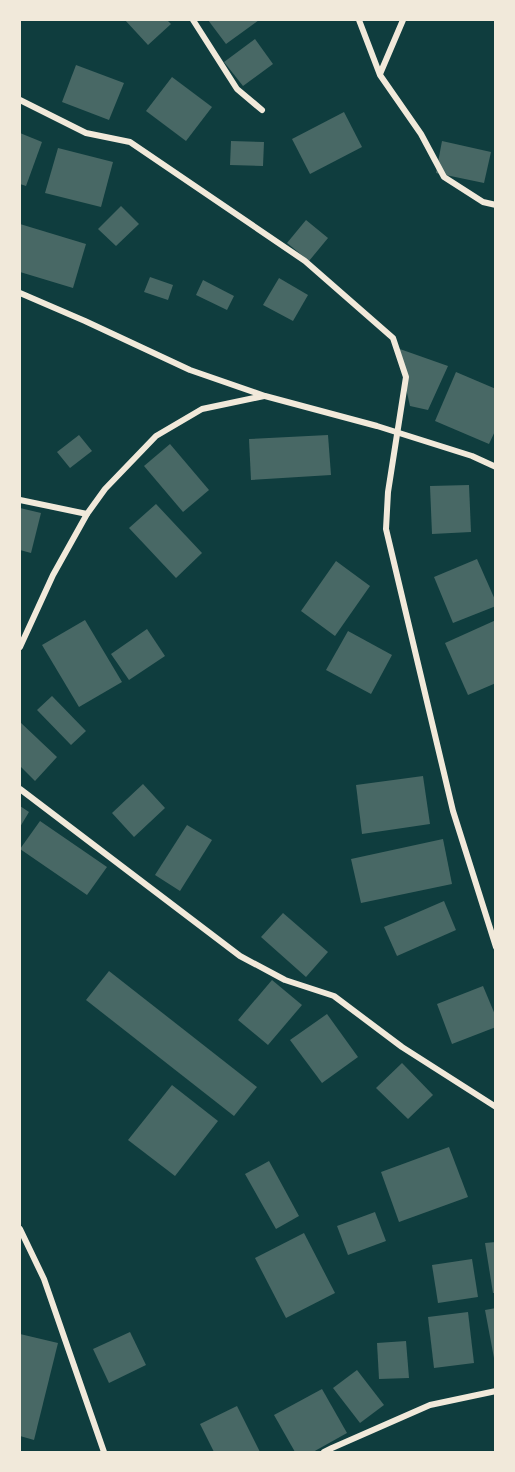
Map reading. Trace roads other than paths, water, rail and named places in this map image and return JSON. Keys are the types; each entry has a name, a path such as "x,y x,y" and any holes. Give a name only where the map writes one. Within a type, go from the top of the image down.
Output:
{"street":[{"path":"193,20 237,89 262,110"},
{"path":"359,20 380,75 421,134 444,177 483,202 495,205"},
{"path":"380,75 403,20"},
{"path":"20,100 86,132 130,142 305,261 393,338 406,377 388,492 386,529 453,811 495,946"},
{"path":"20,293 190,370 265,396 472,456 495,467"},
{"path":"20,647 53,575 87,514 105,489 156,436 202,409 265,396"},
{"path":"20,500 87,514"},
{"path":"20,789 240,956 285,980 334,996 402,1047 495,1107"},
{"path":"20,1229 44,1279 104,1452"},
{"path":"324,1452 429,1405 495,1390"}]}
